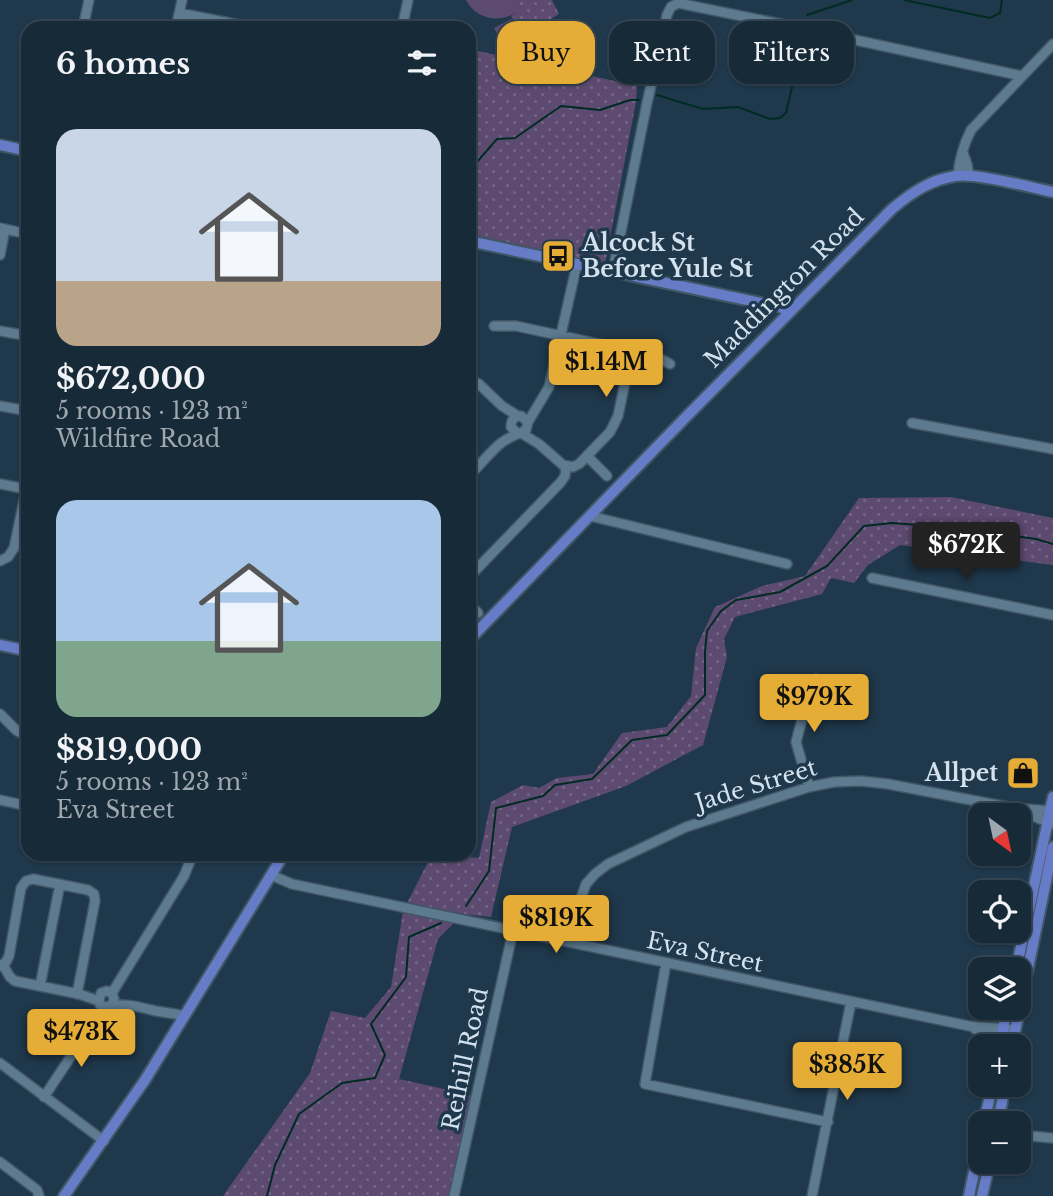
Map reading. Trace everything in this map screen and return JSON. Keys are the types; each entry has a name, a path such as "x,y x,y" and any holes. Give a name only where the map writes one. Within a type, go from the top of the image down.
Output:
{"main road":[{"path":"0,145 21,150"},
{"name":"Maddington Road","path":"476,633 786,315 909,194 925,185 963,176 1053,192"},
{"path":"476,242 777,305 786,315"},
{"path":"0,645 21,650"},
{"path":"1019,957 1050,824 1053,797"},
{"path":"1014,1034 1053,847"},
{"path":"64,1196 145,1080 280,861"},
{"path":"1032,895 1040,883 1045,884"},
{"path":"1002,1034 1005,1020"},
{"path":"969,1196 974,1174"},
{"path":"982,1196 987,1174"}],"street":[{"path":"84,21 89,0"},
{"path":"177,21 182,0"},
{"path":"404,21 408,0"},
{"path":"613,271 667,15 671,7 678,3 1022,76"},
{"path":"179,13 220,21"},
{"path":"963,176 967,164 963,153 971,130 1053,44"},
{"path":"0,255 3,229 21,233"},
{"path":"524,419 539,404 550,387 577,264"},
{"path":"494,326 516,326 618,348 623,350 629,363 618,416 610,432 576,466 566,467 539,444 515,429 502,407"},
{"path":"0,331 21,335"},
{"path":"628,357 650,355 670,364"},
{"path":"476,383 502,407 524,419 539,444"},
{"path":"0,406 21,410"},
{"path":"515,429 513,418 524,419"},
{"path":"515,429 526,430 524,419"},
{"path":"912,423 1053,449"},
{"path":"476,468 515,429"},
{"path":"587,456 607,476"},
{"path":"476,569 561,482 566,467"},
{"path":"0,484 21,485"},
{"path":"0,561 8,557 14,548 21,514"},
{"path":"590,516 787,564"},
{"path":"872,578 1053,615"},
{"path":"809,787 796,742 807,697 816,679"},
{"path":"0,714 21,733"},
{"name":"Jade Street","path":"569,943 586,884 595,874 608,864 686,827 809,787 834,782 888,783 988,803"},
{"path":"0,800 21,804"},
{"name":"Jade Street","path":"1031,809 1052,811"},
{"name":"Jade Street","path":"1031,816 1050,824"},
{"path":"44,1097 184,876 189,861"},
{"name":"Eva Street","path":"271,875 292,884 666,964 969,1026 1015,1030"},
{"path":"78,994 94,894 88,890 60,884 33,879 26,881 21,888 9,956 1,966 10,977 15,981 160,1012 172,1012 181,1020"},
{"path":"40,986 60,884"},
{"name":"Reihill Road","path":"454,1196 513,931"},
{"path":"666,964 645,1084 828,1122"},
{"path":"812,1196 851,1002"},
{"name":"Eva Street","path":"969,1026 984,1034"},
{"path":"2,1067 104,1141"},
{"path":"1031,1136 1053,1138"},
{"path":"0,1162 37,1190 39,1196"}],"shaded area":[{"path":"466,0 519,0 517,12 503,18 489,18 476,12"},
{"path":"519,0 552,0 559,14 552,18 554,21 513,20 511,16 517,12"},
{"path":"476,51 497,55 497,84 595,84 595,77 609,80 609,84 637,86 605,264 476,238"},
{"path":"951,497 1053,518 1053,565 900,545 868,565 854,583 831,578 822,594 735,617 724,639 727,657 703,745 626,786 512,827 491,917 463,914 438,939 399,1079 471,1095 449,1196 223,1196 310,1073 331,1011 365,1018 391,987 403,911 428,861 476,861 476,858 479,858 491,802 523,785 539,788 557,778 593,774 622,733 667,727 691,696 696,648 715,607 762,586 805,576 859,498"}],"waterway":[{"path":"807,15 852,0"},
{"path":"904,0 990,18 1000,13 1002,0"},
{"path":"657,95 703,109 738,107 770,119 780,118 786,113 793,84"},
{"path":"476,163 497,139 515,138 561,106 600,110 630,100 639,100"},
{"path":"466,906 489,871 496,808 543,796 555,785 592,779 632,740 667,735 705,695 707,631 721,611 736,600 780,592 827,566 864,526 892,523 946,527 1036,539 1053,544"},
{"path":"267,1196 275,1165 299,1114 342,1083 375,1078 385,1055 371,1024 406,977 409,937 441,923"}],"place":[{"name":"Alcock St Before Yule St","path":"558,256"},
{"name":"Allpet","path":"1023,773"}]}
